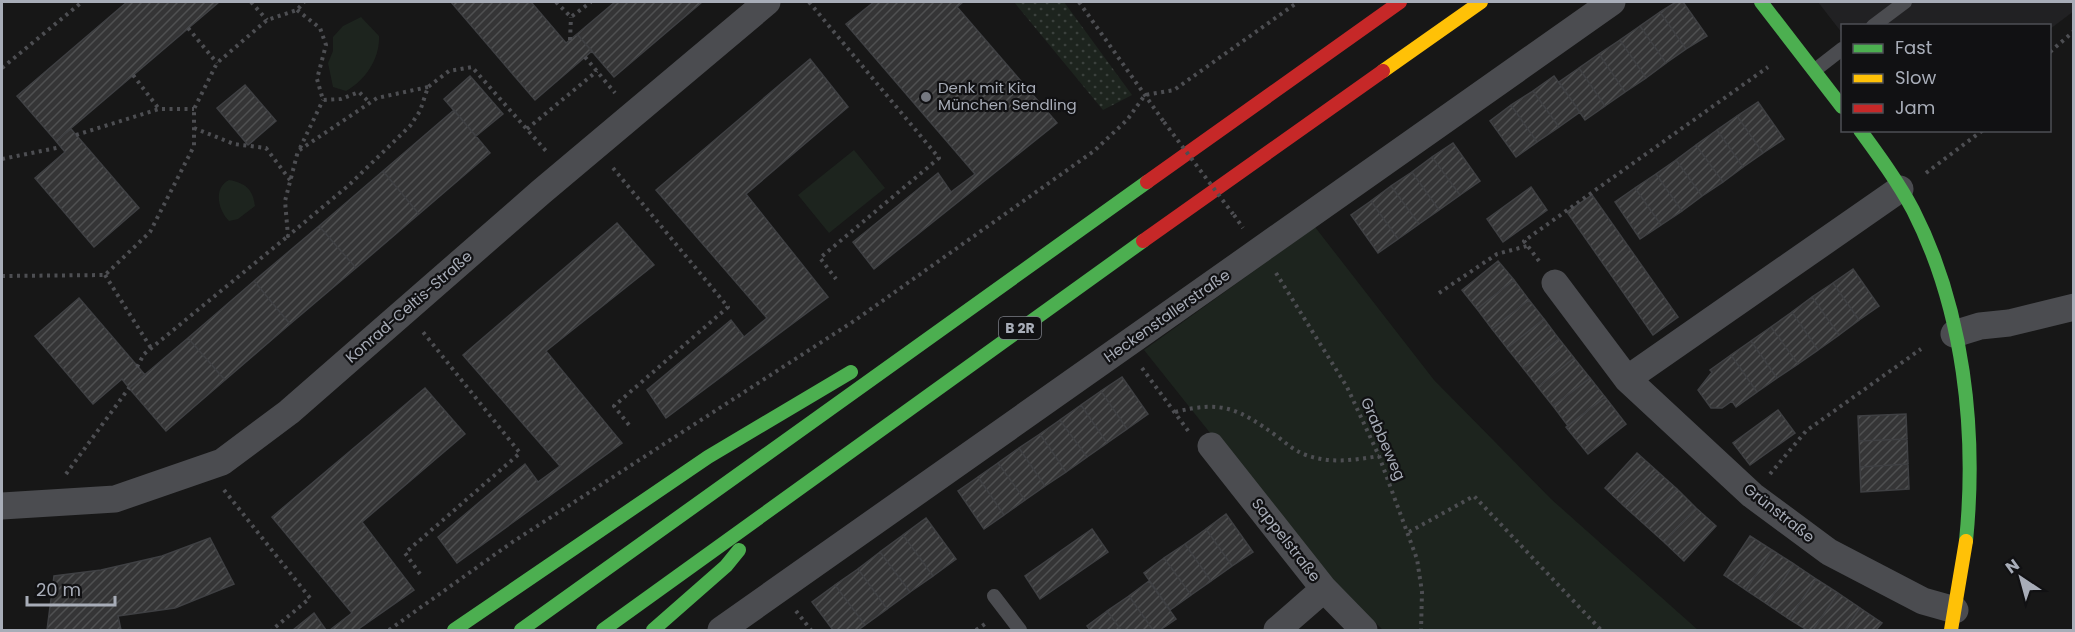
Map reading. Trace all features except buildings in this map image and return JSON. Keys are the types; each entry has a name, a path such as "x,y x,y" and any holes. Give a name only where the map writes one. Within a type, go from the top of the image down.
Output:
{"main road":[{"path":"521,630 799,433 969,307 1400,2"},
{"name":"B 2R","path":"603,630 782,499 1481,2"},
{"path":"1761,2 1841,106"},
{"path":"1861,132 1900,189 1919,223 1944,295 1954,334 1966,415 1969,458 1964,558 1953,620"},
{"path":"879,356 969,307"},
{"path":"454,630 708,457 859,367"},
{"path":"653,630 726,566 782,499"}],"street":[{"name":"Konrad-Celtis-Straße","path":"2,506 115,499 222,462 289,412 564,172 767,2"},
{"name":"Heckenstallerstraße","path":"721,630 1612,2"},
{"path":"1627,379 1900,189"},
{"name":"Grünstraße","path":"1555,283 1627,379 1752,495 1829,552 1923,601 1953,620"},
{"path":"1954,334 1980,326 2009,323 2073,307"},
{"name":"Sappelstraße","path":"1211,446 1324,589 1364,630"},
{"path":"1277,630 1324,589"}],"lane":[{"path":"1877,24 1905,2"},
{"path":"1815,70 1841,50"},
{"path":"994,596 1020,630"}],"path":[{"path":"2,68 82,2"},
{"path":"251,2 267,20"},
{"path":"2,276 105,275 150,232 194,146 194,110 217,63 267,20 297,10 304,2"},
{"path":"556,2 571,17 570,39"},
{"path":"571,17 590,2"},
{"path":"810,2 939,158 820,258 836,279"},
{"path":"1079,2 1233,214"},
{"path":"389,630 511,543 854,321 1094,151 1127,120 1145,95 1174,90 1298,2"},
{"path":"288,236 285,201 298,151 323,100 317,78 326,45 320,28 297,10"},
{"path":"188,28 217,63"},
{"path":"2051,50 2073,31"},
{"path":"585,57 633,114"},
{"path":"298,151 377,98 428,87 448,71 472,67 564,172"},
{"path":"1555,283 1524,240 1768,67"},
{"path":"527,129 597,71"},
{"path":"133,75 159,109"},
{"path":"137,367 144,354 349,184 410,126 420,111 428,87"},
{"path":"323,100 341,99 359,92 370,103"},
{"path":"76,135 159,109 194,110"},
{"path":"194,128 234,144 266,148 291,180"},
{"path":"1900,189 1980,132"},
{"path":"595,146 728,307 614,406 629,425"},
{"path":"2,159 61,147"},
{"path":"1439,293 1497,254 1528,246"},
{"name":"Grabbeweg","path":"1277,274 1347,387 1379,456 1409,532 1417,559 1422,592 1421,630"},
{"path":"105,275 151,348"},
{"path":"405,310 520,453 405,553 420,574"},
{"path":"1125,345 1204,452 1211,446"},
{"path":"1752,495 1806,431 1921,350"},
{"path":"51,504 69,468 129,388"},
{"path":"1175,412 1203,405 1231,410 1247,416 1304,455 1328,461 1379,456"},
{"path":"206,468 310,598 272,630"},
{"path":"1409,532 1474,496 1601,630"}],"shaded area":[{"path":"1014,2 1064,2 1132,95 1103,110"},
{"path":"1818,2 2073,2 2074,11 2051,28 2051,24 1841,24 1841,32"},
{"path":"361,17 379,36 379,44 370,68 360,81 346,91 333,87 328,63 333,51 333,37 343,26"},
{"path":"854,150 885,188 829,233 798,195"},
{"path":"229,180 240,183 250,191 255,206 238,219 229,221 222,211 219,194 221,188"},
{"path":"1315,227 1434,380 1551,499 1698,630 1383,630 1316,566 1144,350"}],"traffic: fast":[{"path":"1761,2 1841,106"},
{"path":"1861,132 1895,179 1913,210 1930,248 1955,330 1968,414 1970,457 1966,541"},
{"path":"521,630 1147,182"},
{"path":"603,630 1143,241"},
{"path":"454,630 708,457 851,372"},
{"path":"653,630 726,566 739,550"}],"traffic: slow":[{"path":"1383,71 1481,2"},
{"path":"1951,630 1966,541"}],"traffic: jam":[{"path":"1147,182 1400,2"},
{"path":"1143,241 1383,71"}],"place":[{"name":"Denk mit Kita München Sendling","path":"926,97"}]}
